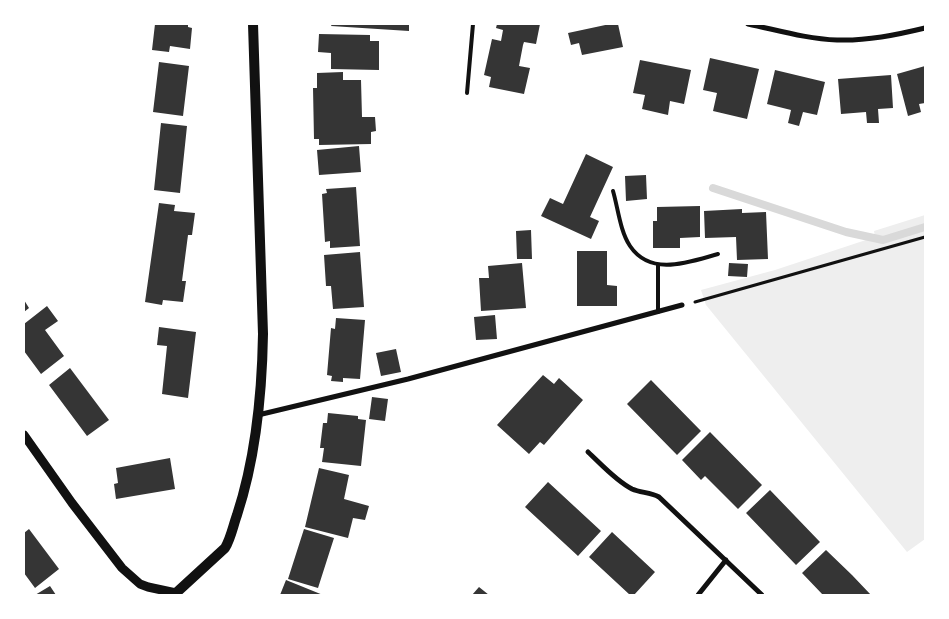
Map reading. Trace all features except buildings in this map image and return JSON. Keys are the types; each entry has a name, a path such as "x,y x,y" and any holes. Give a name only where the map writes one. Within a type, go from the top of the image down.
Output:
{"main road":[{"path":"176,594 225,548 229,541 242,501 258,415 263,334 253,24"}],"street":[{"path":"748,24 799,35 836,40 893,36 925,28"},
{"path":"258,415 408,379 682,305"},
{"path":"24,436 122,568 140,584 176,594"},
{"path":"588,452 626,486 635,490 650,492 659,497 762,595"},
{"path":"698,595 726,560"}],"lane":[{"path":"467,93 473,24"},
{"path":"613,191 629,245 646,261 658,265 689,262 718,254"},
{"path":"658,265 658,312"}],"path":[{"path":"682,305 925,237"}],"shaded area":[{"path":"925,215 925,539 907,552 706,305 701,290 775,270 875,237 874,231"}],"waterway":[{"path":"713,188 846,232 883,240 925,227"}]}
